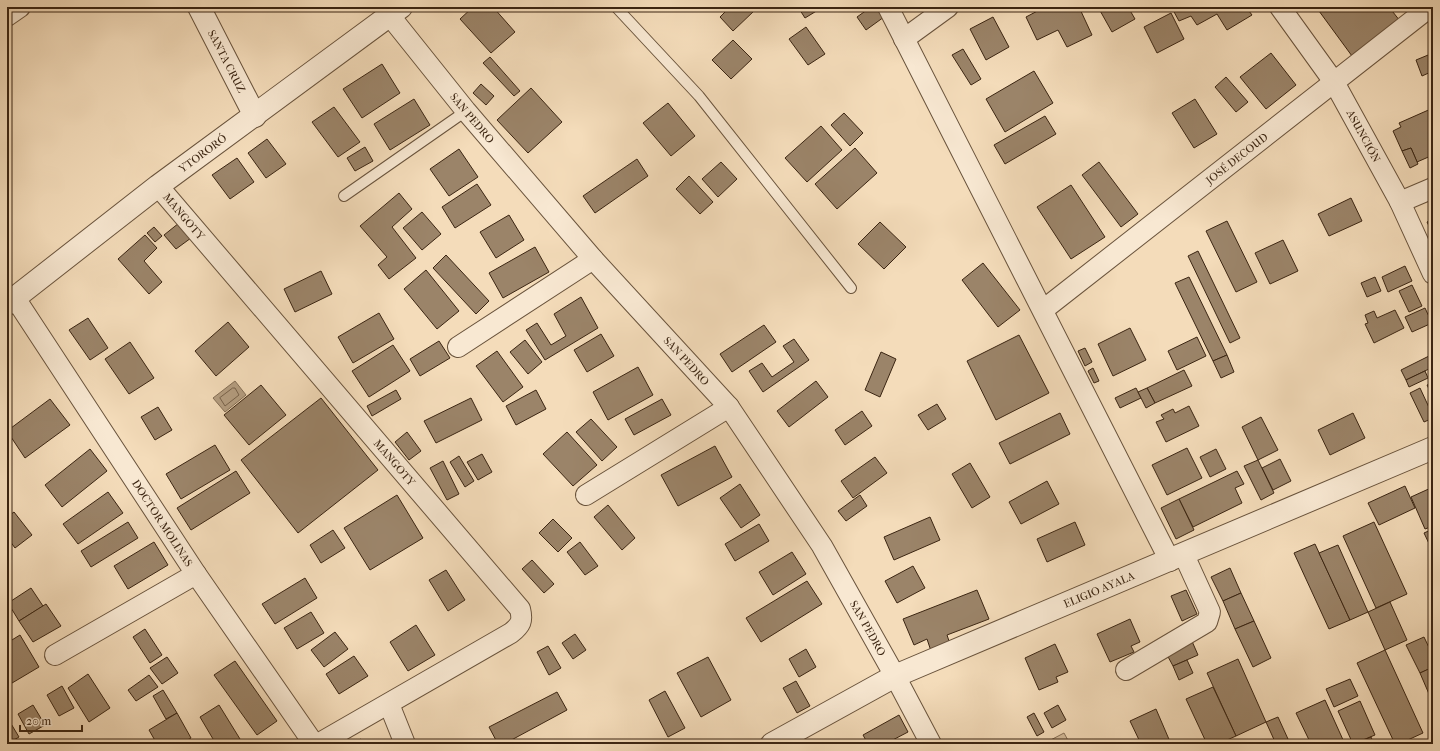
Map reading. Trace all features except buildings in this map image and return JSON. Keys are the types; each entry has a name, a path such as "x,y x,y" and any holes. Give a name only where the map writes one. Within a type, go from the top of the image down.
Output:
{"street":[{"path":"7,16 20,7"},
{"name":"SANTA CRUZ","path":"199,7 256,116"},
{"path":"888,7 1043,310 1177,558 1210,612 1207,622 1126,670"},
{"path":"904,39 948,7"},
{"name":"ASUNCIÓN","path":"1280,7 1334,82 1400,202 1433,274"},
{"name":"JOSÉ DECOUD","path":"1043,310 1430,7"},
{"name":"YTORORÓ","path":"11,301 158,186 256,116 395,11"},
{"name":"SAN PEDRO","path":"395,11 466,111 593,259 729,407 822,546 895,676 931,744"},
{"name":"MANGOTY","path":"158,186 520,608 523,619 520,626 511,633 389,704"},
{"path":"1400,202 1433,188"},
{"path":"458,347 593,259"},
{"name":"DOCTOR MOLINAS","path":"11,301 196,574 314,744"},
{"path":"586,495 729,407"},
{"name":"ELIGIO AYALA","path":"772,744 895,676 1177,558 1433,448"},
{"path":"55,655 196,574"},
{"path":"318,744 389,704 405,744"}],"lane":[{"path":"616,7 699,96 851,288"},
{"path":"344,196 466,111"}],"shaded area":[{"path":"1064,733 1070,744 1043,744"}],"water":[{"path":"235,381 246,395 225,412 213,398"}]}
